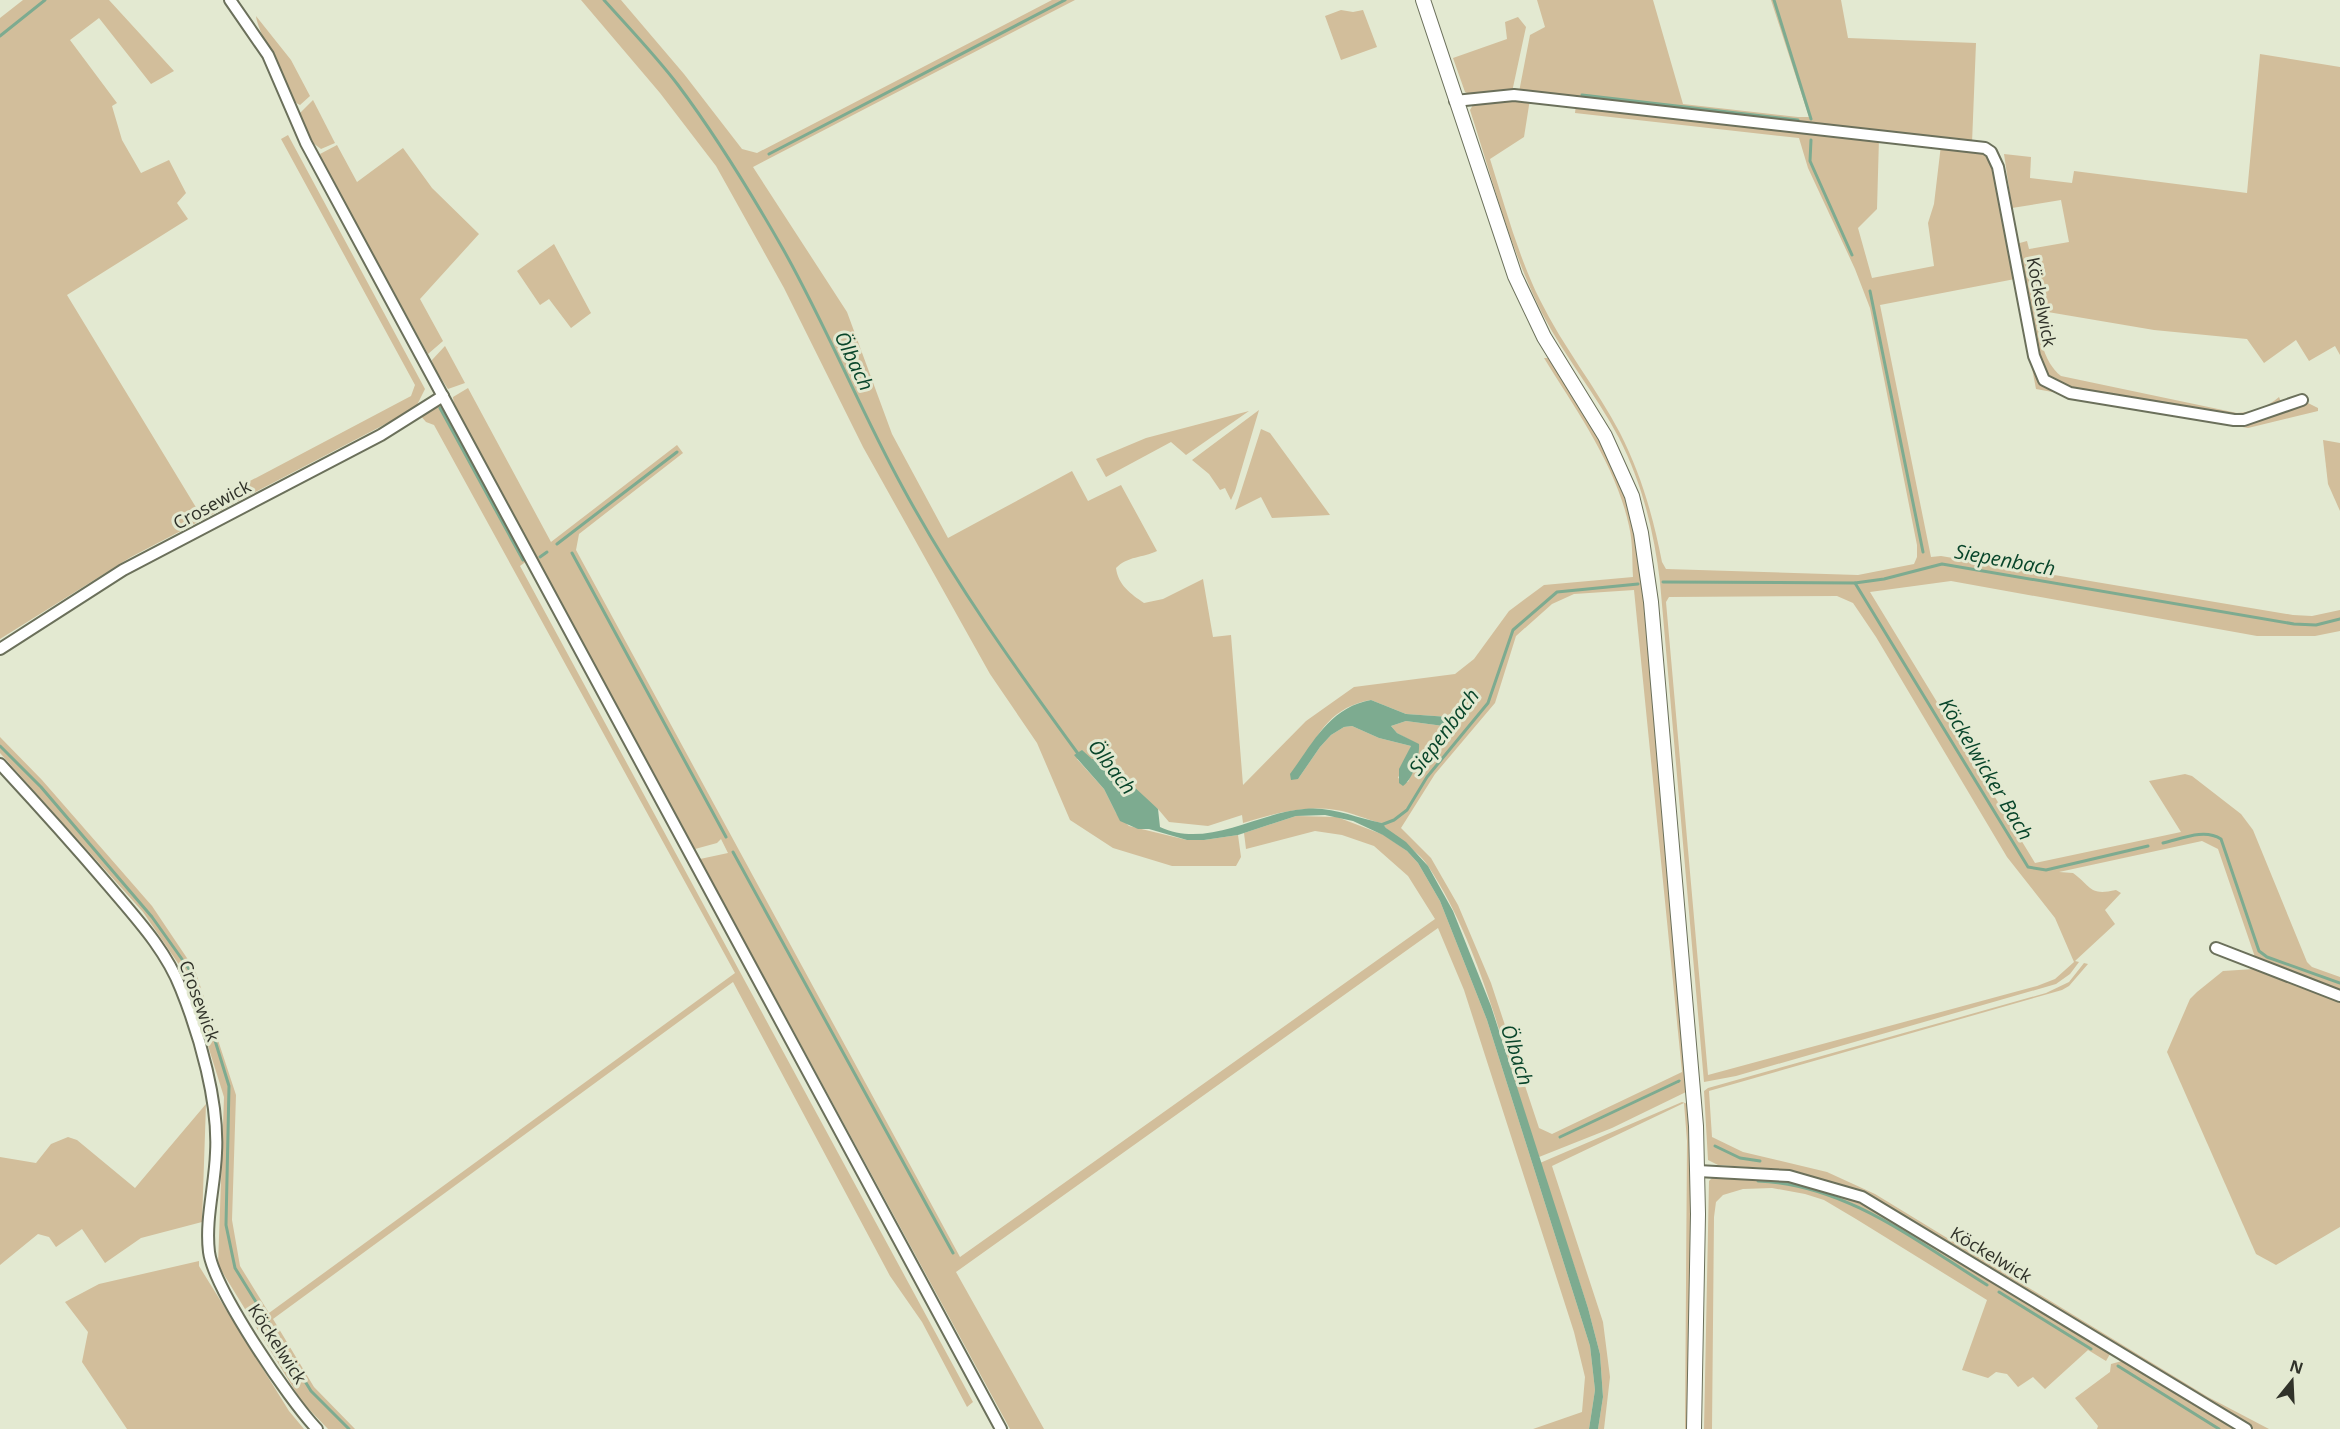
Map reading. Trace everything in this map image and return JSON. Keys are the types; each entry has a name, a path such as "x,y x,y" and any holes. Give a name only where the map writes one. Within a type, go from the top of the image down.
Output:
{"main road":[{"path":"1423,0 1515,276 1544,337 1590,410 1620,465 1641,532 1657,673 1694,1096 1698,1171 1694,1429"}],"street":[{"path":"230,0 268,55 306,143 1001,1429"},
{"name":"Köckelwick","path":"1455,101 1514,95 1975,146 1991,152 1998,167 2034,356 2044,380 2055,388 2070,393 2234,420 2244,420 2302,400"},
{"name":"Crosewick","path":"0,649 123,570 381,435 443,396"},
{"name":"Crosewick","path":"0,764 141,924 164,955 182,990 215,1103 216,1150 209,1251 214,1273"},
{"path":"2216,948 2340,996"},
{"name":"Köckelwick","path":"1698,1171 1789,1176 1862,1197 2246,1429"},
{"name":"Köckelwick","path":"214,1273 300,1412 317,1429"}],"shaded area":[{"path":"23,0 109,0 174,71 151,84 99,18 70,40 117,103 112,106 122,140 141,173 169,160 186,193 177,203 188,219 67,295 197,509 411,396 415,385 281,139 288,135 425,389 417,405 395,419 131,557 0,639 0,18"},
{"path":"581,0 621,0 684,74 742,149 757,153 1052,0 1075,0 753,167 847,312 892,434 948,538 1072,471 1088,501 1121,485 1157,551 1130,559 1116,568 1119,579 1130,592 1144,603 1163,599 1203,579 1213,637 1231,635 1243,785 1306,721 1354,687 1455,674 1474,659 1509,611 1544,585 1633,577 1630,532 1615,481 1582,418 1544,358 1551,358 1601,437 1625,491 1641,558 1686,1092 1612,1128 1539,1157 1492,1008 1464,934 1447,899 1423,859 1382,823 1342,811 1324,809 1300,810 1243,823 1242,815 1208,826 1169,822 1158,809 1096,760 1077,759 1104,789 1116,813 1129,826 1187,840 1238,835 1241,857 1236,866 1172,866 1113,848 1070,820 1037,743 990,674 863,447 784,288 716,166 660,93","holes":["1634,590 1682,1072 1552,1134 1539,1128 1491,983 1458,905 1431,858 1401,828 1435,774 1495,703 1516,636 1552,604 1574,594","1371,700 1406,714 1449,717 1453,708 1451,727 1406,721 1391,726 1397,733 1419,745 1417,762 1408,782 1398,778 1411,746 1379,738 1352,726 1344,727 1331,735 1298,779 1315,739 1332,718 1343,710"]},
{"path":"1537,0 1653,0 1683,104 1798,117 1809,117 1771,0 1841,0 1848,38 1976,43 1972,143 1879,138 1877,209 1858,228 1872,278 1934,266 1928,223 1934,204 1941,145 1981,149 1990,155 2028,335 2048,385 2239,424 2302,403 2318,408 2318,411 2248,428 2036,389 2015,279 1880,305 1931,557 1941,556 2293,615 2312,616 2340,610 2340,631 2315,636 2257,636 1951,581 1870,592 2035,863 2181,832 2149,781 2185,774 2192,776 2241,814 2253,830 2307,962 2312,967 2340,977 2340,995 2257,963 2218,849 2202,841 2059,872 2073,873 2096,891 2116,890 2121,893 2105,910 2115,924 2075,961 2079,962 2070,974 2056,984 1736,1076 1704,1082 1660,582 1650,526 1634,472 1619,438 1551,329 1520,264 1470,110 1474,103 1530,99 1524,137 1490,159 1518,248 1540,300 1611,416 1634,464 1666,569 1858,575 1914,564 1917,557 1917,545 1870,308 1855,269 1808,168 1799,138 1575,113 1576,104 1519,92 1530,35 1545,27","holes":["1837,596 1853,603 1876,637 2007,857 2055,918 2074,962 2055,979 2037,986 1708,1075 1666,602 1669,597"]},
{"path":"1341,10 1353,12 1363,10 1377,47 1341,60 1325,16"},
{"path":"256,16 291,60 310,96 300,105 292,97"},
{"path":"1518,17 1526,27 1512,92 1471,95 1465,92 1453,58 1507,39 1505,22"},
{"path":"2260,54 2340,67 2340,355 2335,346 2309,361 2296,340 2264,363 2247,339 2154,330 2036,310 2040,337 2046,355 2061,376 2237,413 2260,408 2279,397 2282,404 2240,417 2068,387 2049,378 2042,370 2016,244 2027,241 2029,249 2069,242 2061,200 2012,208 2004,154 2031,157 2030,178 2072,183 2074,171 2247,193"},
{"path":"313,100 335,143 321,149 313,143 300,113"},
{"path":"337,145 357,182 403,148 432,188 479,234 420,299 443,341 428,354 322,161 320,154"},
{"path":"554,244 591,313 571,328 549,299 540,305 517,271"},
{"path":"445,346 465,383 448,389 433,366 432,360"},
{"path":"468,388 551,542 677,445 683,453 579,534 576,550 960,1257 1435,919 1408,876 1374,846 1342,835 1315,831 1246,849 1244,833 1296,816 1337,817 1384,835 1407,851 1418,863 1440,901 1487,1020 1590,1346 1595,1390 1589,1429 1533,1429 1582,1412 1585,1377 1574,1332 1464,990 1438,928 956,1272 1044,1429 1010,1429 700,859 728,853 721,839 717,843 695,849 454,405 453,397"},
{"path":"437,403 442,403 528,560 520,566 973,1402 967,1407 922,1322 890,1276 733,982 273,1319 314,1387 355,1429 328,1429 302,1402 218,1265 224,1097 186,975 143,912 0,753 0,737 42,780 152,906 195,970 236,1095 232,1220 240,1266 269,1313 735,973 434,425 426,422 420,415"},
{"path":"1259,410 1231,500 1225,488 1220,490 1209,474 1192,460"},
{"path":"1249,411 1186,455 1171,442 1106,477 1096,459 1146,438"},
{"path":"1261,429 1270,433 1330,515 1272,518 1261,497 1235,510"},
{"path":"2323,440 2340,443 2340,511 2328,484"},
{"path":"2084,963 2088,964 2069,986 2062,990 1709,1091 1712,1137 1743,1152 1827,1172 1875,1194 2208,1397 2269,1429 2254,1429 2222,1412 1886,1205 1843,1186 1804,1174 1778,1169 1718,1165 1708,1160 1704,1091 1708,1088 2046,993 2069,982"},
{"path":"2254,969 2340,1002 2340,1227 2276,1265 2256,1254 2167,1052 2190,999 2197,992 2223,971"},
{"path":"1682,1102 1688,1104 1693,1166 1689,1429 1685,1429 1687,1141 1684,1103 1552,1166 1603,1322 1610,1377 1604,1429 1598,1429 1603,1397 1600,1354 1588,1308 1540,1163"},
{"path":"206,1104 202,1222 141,1238 105,1263 82,1229 56,1247 49,1237 38,1234 0,1265 0,1157 36,1163 51,1144 68,1137 77,1140 135,1188"},
{"path":"1713,1177 1791,1180 1855,1199 1988,1277 2110,1354 2106,1361 2088,1350 2045,1389 2033,1377 2018,1387 2007,1374 1996,1372 1988,1378 1962,1370 1987,1300 1824,1200 1772,1188 1743,1189 1723,1195 1716,1202 1712,1429 1704,1429 1709,1181"},
{"path":"199,1261 199,1266 289,1411 304,1429 127,1429 82,1362 88,1332 65,1302 99,1284"},
{"path":"2122,1361 2236,1429 2097,1429 2098,1426 2075,1398 2110,1372 2111,1364"}],"water":[{"path":"1371,700 1406,714 1449,717 1457,706 1464,714 1451,727 1406,721 1391,726 1397,733 1419,744 1415,767 1403,786 1399,783 1399,769 1411,746 1379,738 1352,726 1344,727 1331,735 1298,779 1291,780 1290,774 1333,718 1344,710"},
{"path":"1082,750 1092,759 1104,759 1158,809 1160,827 1178,833 1196,834 1232,828 1286,812 1325,809 1382,823 1406,842 1428,866 1453,911 1491,1006 1588,1308 1600,1354 1603,1397 1598,1429 1589,1429 1595,1390 1590,1346 1487,1020 1440,901 1418,863 1407,851 1383,835 1353,821 1325,815 1296,816 1238,835 1204,840 1187,840 1149,829 1138,829 1120,821 1104,789 1074,755"}],"waterway":[{"path":"0,36 45,0"},
{"name":"Ölbach","path":"604,0 678,85 733,166 799,278 887,459 923,523 986,624 1079,755"},
{"path":"769,154 1065,0"},
{"path":"1774,0 1811,119"},
{"path":"1582,95 1798,120"},
{"path":"1811,140 1810,161 1852,255"},
{"path":"1870,291 1923,552"},
{"path":"440,408 523,560"},
{"path":"557,544 677,452"},
{"path":"540,557 547,552"},
{"path":"572,553 726,837"},
{"name":"Siepenbach","path":"1663,582 1855,583 1884,579 1942,564 2294,624 2316,625 2340,619"},
{"name":"Köckelwicker Bach","path":"1855,583 2028,867 2046,870 2148,846"},
{"name":"Siepenbach","path":"1381,825 1394,820 1407,810 1427,777 1488,703 1513,630 1557,592 1638,584"},
{"path":"0,746 41,787 152,917 189,969 201,995 229,1086 226,1225 235,1268 311,1391 349,1429"},
{"name":"Köckelwicker Bach","path":"2163,843 2200,834 2221,839 2259,951 2267,957 2340,983"},
{"path":"733,852 953,1253"},
{"path":"1560,1137 1679,1081"},
{"path":"1715,1146 1740,1158 1760,1161"},
{"path":"1758,1181 1820,1192 1850,1204 1906,1234 1987,1285"},
{"path":"1999,1292 2091,1349"},
{"path":"2118,1366 2219,1429"}]}
